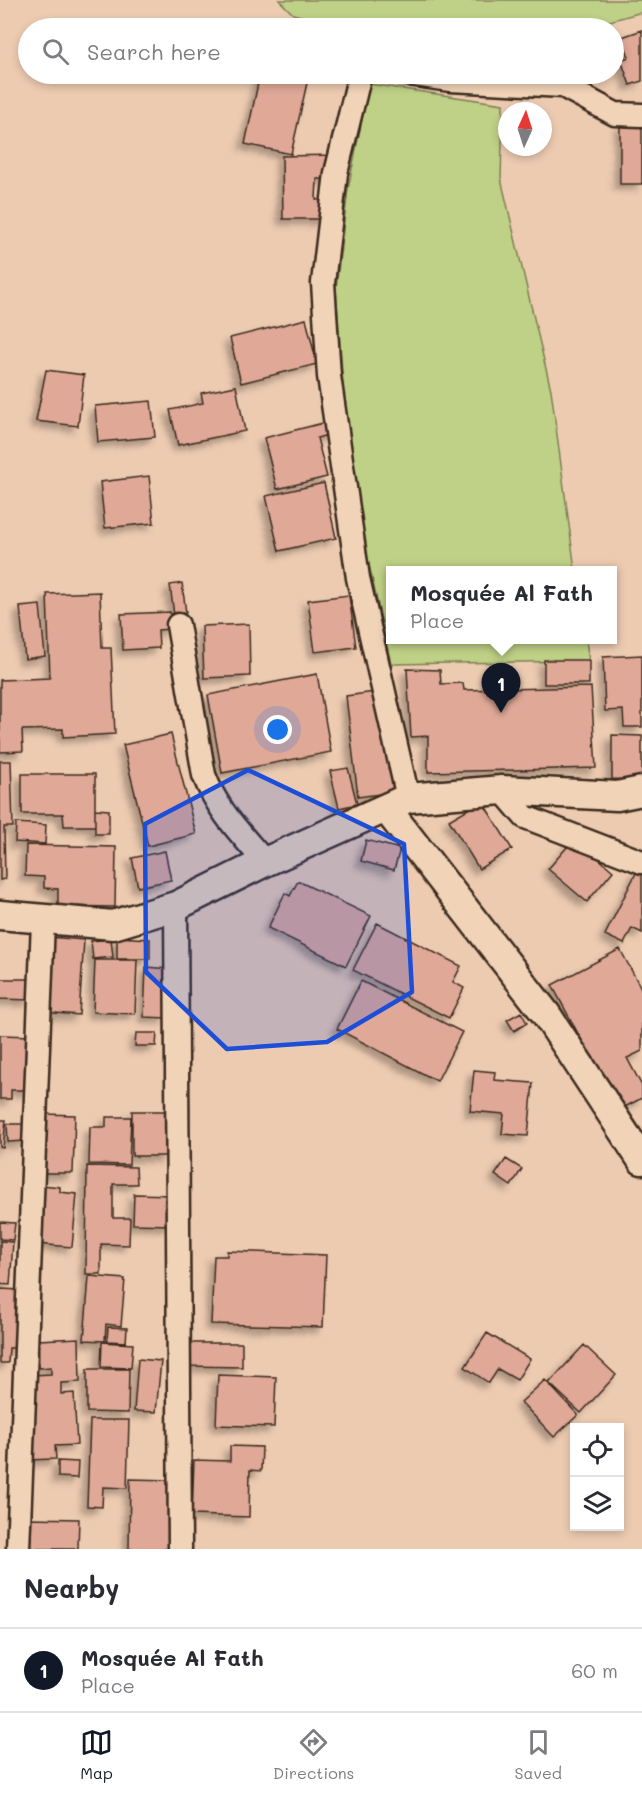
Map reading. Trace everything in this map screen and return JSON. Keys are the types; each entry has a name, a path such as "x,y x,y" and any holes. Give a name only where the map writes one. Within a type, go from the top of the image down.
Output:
{"street":[{"path":"358,84 336,172 323,283 329,376 358,578 397,803 546,1014 642,1160"},
{"path":"525,84 563,86 615,114 642,115"},
{"path":"178,625 204,775 212,797 265,862"},
{"path":"502,790 525,817 642,862"},
{"path":"0,915 43,921 113,925 176,906 265,862 397,803 502,790 617,796 642,791"},
{"path":"176,906 180,1549"},
{"path":"18,1549 43,921"}],"highlighted area":[{"path":"248,770 404,844 412,992 327,1042 227,1049 146,972 145,824"}],"green space":[{"path":"279,0 642,0 642,12 621,18 307,18 293,14"},
{"path":"369,84 498,103 498,156 502,156 501,179 551,390 574,566 386,566 386,641 366,551 344,400 336,288 348,189"},
{"path":"387,644 587,644 589,661 391,664"}],"building":[{"path":"642,30 642,81 630,85 624,68 624,59 629,57 624,36"},
{"path":"258,84 307,84 291,154 245,144"},
{"path":"620,125 642,125 642,184 620,184"},
{"path":"338,155 338,179 317,179 316,200 331,200 331,219 283,219 282,156"},
{"path":"306,319 317,364 241,383 230,338"},
{"path":"46,370 84,375 78,426 36,421"},
{"path":"236,386 245,431 178,445 170,410 203,403 201,393"},
{"path":"151,401 155,437 98,442 95,406"},
{"path":"331,421 334,433 317,438 327,477 277,489 264,438"},
{"path":"149,476 154,523 105,528 100,482"},
{"path":"324,483 336,538 279,551 266,496"},
{"path":"182,583 186,613 174,615 170,585"},
{"path":"100,592 102,648 111,648 115,734 63,737 63,729 22,730 23,751 0,752 0,680 50,678 47,594"},
{"path":"349,595 356,647 315,652 308,600"},
{"path":"40,605 45,656 25,659 20,607"},
{"path":"170,612 171,629 158,630 159,648 123,650 121,614"},
{"path":"249,624 250,676 204,678 202,626"},
{"path":"642,655 642,727 624,727 623,710 605,711 603,657"},
{"path":"544,660 589,660 589,684 544,684"},
{"path":"407,669 440,670 441,684 463,683 464,690 591,687 596,768 428,772 428,736 411,737"},
{"path":"317,674 331,752 222,773 208,695"},
{"path":"382,691 395,792 358,797 346,696"},
{"path":"171,734 196,834 148,846 123,745"},
{"path":"612,735 642,736 642,780 612,779"},
{"path":"0,761 11,761 13,827 4,827 5,879 0,880"},
{"path":"348,768 357,804 339,808 330,771"},
{"path":"22,774 95,774 95,826 64,826 63,814 22,814"},
{"path":"482,801 512,849 479,869 449,820"},
{"path":"95,809 109,810 109,834 95,834"},
{"path":"16,823 46,825 45,844 15,842"},
{"path":"575,838 613,871 587,902 548,869"},
{"path":"366,840 400,849 394,870 361,861"},
{"path":"26,845 116,847 115,907 58,906 58,889 44,888 44,877 25,876"},
{"path":"165,851 171,880 138,887 132,858"},
{"path":"638,869 642,871 642,933 632,928 624,944 605,935"},
{"path":"298,881 371,916 346,966 268,928 285,893 290,896"},
{"path":"377,923 461,966 453,982 464,988 449,1018 353,970"},
{"path":"49,937 84,940 79,1015 43,1012"},
{"path":"117,937 150,939 150,959 117,959"},
{"path":"111,939 113,957 93,959 91,941"},
{"path":"620,949 642,990 642,1051 627,1058 642,1086 642,1098 619,1110 552,985"},
{"path":"95,960 137,960 135,1014 93,1012"},
{"path":"146,967 169,969 166,1018 144,1017"},
{"path":"0,979 31,979 31,1000 0,999"},
{"path":"361,981 462,1032 437,1081 337,1029"},
{"path":"521,1012 527,1023 514,1031 507,1020"},
{"path":"136,1033 157,1033 156,1046 135,1046"},
{"path":"0,1035 33,1036 31,1090 11,1090 11,1099 0,1099"},
{"path":"474,1070 495,1072 494,1080 533,1083 528,1136 502,1134 504,1114 470,1111"},
{"path":"132,1111 167,1111 167,1156 132,1156"},
{"path":"44,1114 75,1115 73,1173 42,1173"},
{"path":"106,1117 131,1117 129,1165 89,1164 90,1127 106,1127"},
{"path":"0,1120 6,1120 3,1148 0,1147"},
{"path":"7,1124 26,1124 26,1141 8,1142"},
{"path":"506,1159 522,1169 511,1186 495,1175"},
{"path":"87,1166 136,1167 137,1184 113,1184 113,1218 130,1218 129,1245 101,1244 101,1274 86,1274"},
{"path":"42,1185 60,1187 60,1192 77,1194 72,1247 36,1244"},
{"path":"134,1194 172,1195 171,1225 133,1224"},
{"path":"0,1222 15,1223 13,1240 0,1239"},
{"path":"0,1241 13,1242 10,1285 0,1284"},
{"path":"227,1251 326,1255 323,1327 211,1324 214,1256 227,1256"},
{"path":"89,1276 125,1279 121,1326 106,1324 105,1341 84,1340"},
{"path":"0,1289 21,1290 17,1348 9,1348 8,1363 0,1363"},
{"path":"108,1327 127,1328 126,1342 107,1341"},
{"path":"487,1333 530,1359 517,1380 498,1369 489,1383 465,1367"},
{"path":"79,1338 80,1382 61,1383 61,1394 74,1393 77,1445 55,1446 56,1459 26,1460 25,1432 35,1432 32,1375 51,1374 51,1367 39,1368 38,1340"},
{"path":"102,1342 133,1344 131,1368 101,1367"},
{"path":"188,1343 242,1343 242,1367 188,1366"},
{"path":"584,1345 616,1375 581,1413 549,1383"},
{"path":"138,1359 161,1361 156,1412 134,1411"},
{"path":"87,1369 129,1369 128,1413 87,1412"},
{"path":"218,1375 276,1377 274,1427 216,1425"},
{"path":"545,1380 578,1415 554,1437 521,1402"},
{"path":"90,1420 129,1420 127,1488 103,1487 102,1507 87,1506"},
{"path":"230,1446 262,1447 261,1471 250,1470 249,1517 192,1515 194,1460 230,1461"},
{"path":"58,1461 78,1462 77,1478 58,1477"},
{"path":"130,1479 170,1480 169,1549 129,1549"},
{"path":"29,1518 79,1519 78,1549 28,1549"}],"place":[{"name":"Mosquée Al Fath","path":"501,713"}]}
